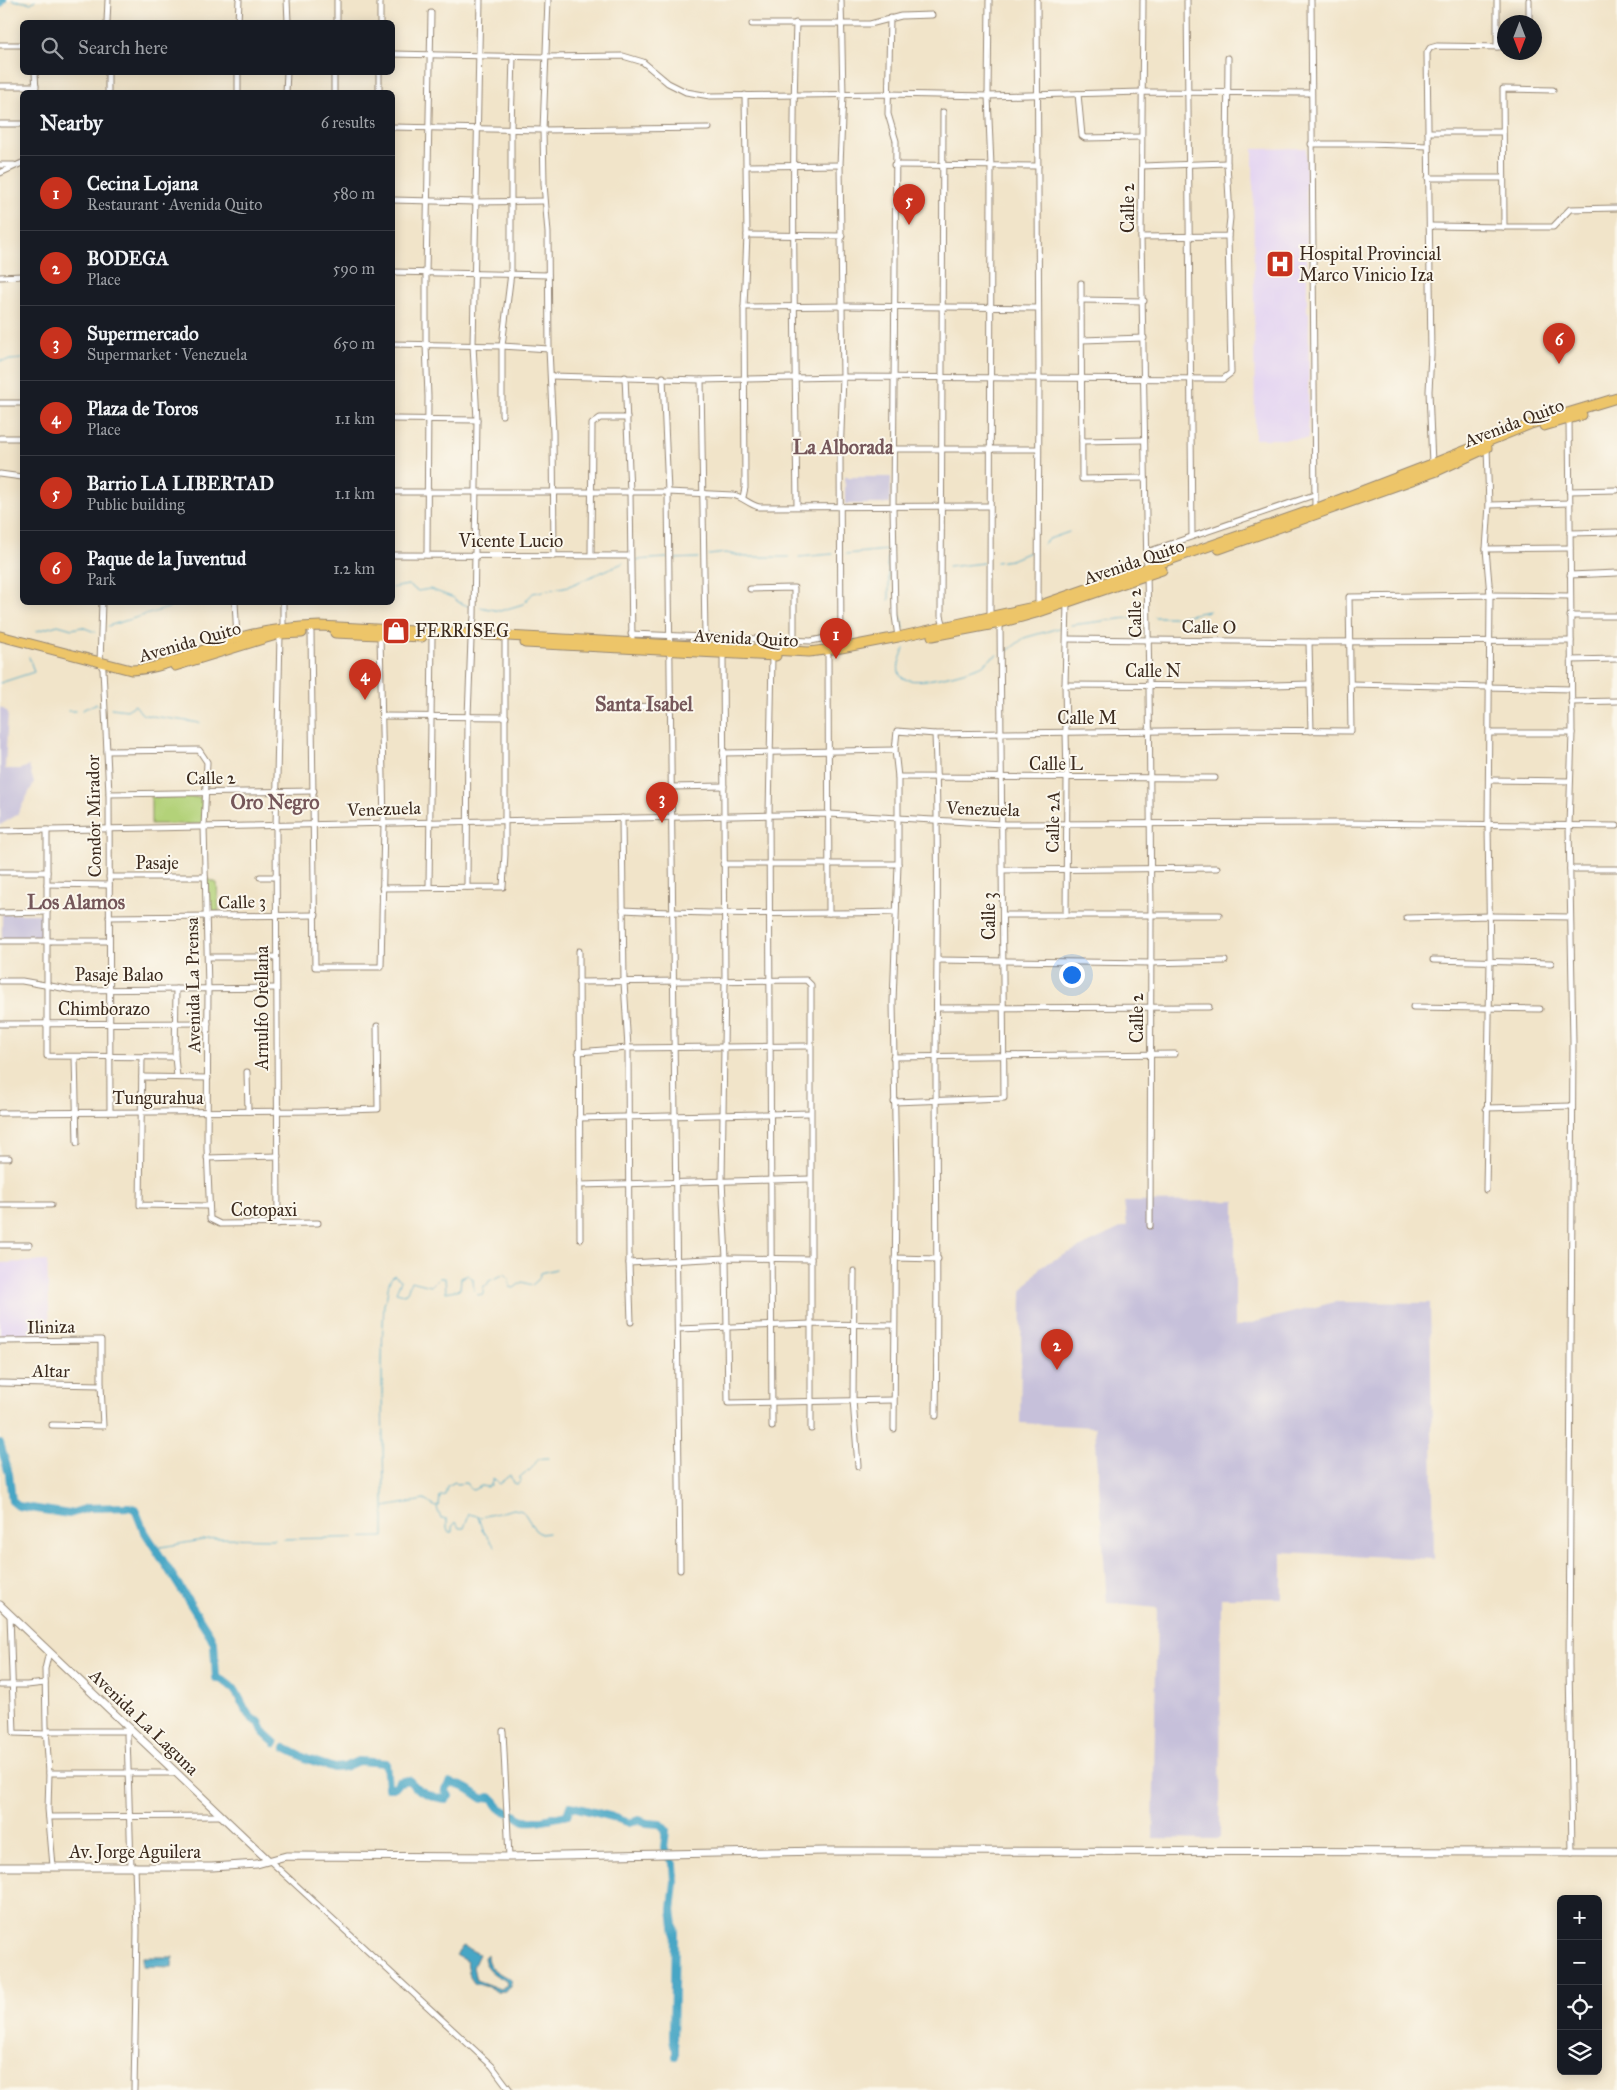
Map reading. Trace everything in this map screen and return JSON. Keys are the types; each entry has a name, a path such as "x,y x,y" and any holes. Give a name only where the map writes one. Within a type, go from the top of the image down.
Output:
{"highway":[{"name":"Avenida Quito","path":"0,636 101,666 131,670 153,668 237,638 320,626 472,637 505,642 668,642 723,654 828,656 1000,623 1067,602 1432,464 1530,424 1613,402"},
{"name":"Avenida Quito","path":"0,642 131,674 153,673 282,631 432,637 632,637 668,642 809,652 840,648 1038,606 1148,571 1406,483 1533,429 1569,419 1613,402"}],"street":[{"path":"108,0 108,20"},
{"path":"238,0 238,20"},
{"path":"287,0 288,20"},
{"path":"337,20 338,0"},
{"path":"380,0 380,20"},
{"path":"467,888 469,821 468,716 474,617 477,420 473,345 480,0"},
{"path":"548,0 544,57 543,130 549,349 554,433 554,556"},
{"path":"840,648 840,506 843,377 840,165 843,95 841,0"},
{"path":"989,0 988,96 991,166 990,617"},
{"path":"1037,0 1038,606"},
{"name":"Calle 2","path":"1143,0 1141,237 1144,301 1144,440 1149,640 1151,916 1150,1226"},
{"path":"1187,0 1192,536"},
{"path":"1311,0 1314,509"},
{"path":"1497,0 1497,15"},
{"path":"1529,0 1529,15"},
{"path":"427,555 426,273 431,14"},
{"path":"752,24 870,24 901,16 932,15"},
{"path":"890,18 888,114 896,141 894,165 893,506 895,601 898,637"},
{"path":"796,23 793,95 793,306 796,378 797,506"},
{"path":"0,45 20,45"},
{"path":"1432,464 1427,53 1430,48 1438,46 1497,47"},
{"path":"395,54 480,54 544,57 623,56 643,62 668,83 686,92 710,96 888,94 1038,96 1142,92 1311,93"},
{"path":"502,415 502,346 511,273 510,202 513,56"},
{"path":"551,376 663,377 701,380 843,377 1223,379 1228,377 1231,373 1228,236 1230,218 1227,163 1228,58"},
{"path":"35,75 36,90"},
{"path":"108,75 108,90"},
{"path":"238,75 238,90"},
{"path":"286,90 287,75"},
{"path":"334,75 334,90"},
{"path":"379,90 380,75"},
{"path":"0,86 36,86"},
{"path":"1504,227 1503,89 1554,90"},
{"path":"1078,94 1080,132 1082,136 1094,138 1142,137"},
{"path":"745,95 747,235 744,307 746,379 745,488 743,497 747,503 759,507 989,506"},
{"path":"943,112 942,616 944,627"},
{"path":"0,124 20,124"},
{"path":"395,127 429,126 543,130 709,128"},
{"path":"1428,132 1502,132"},
{"path":"1311,144 1428,146"},
{"path":"1142,166 1227,163"},
{"path":"0,165 20,164"},
{"path":"0,173 20,164"},
{"path":"747,166 840,165"},
{"path":"894,165 1038,166"},
{"path":"1428,178 1503,178"},
{"path":"395,200 546,201"},
{"path":"1430,226 1553,227 1570,209 1617,208"},
{"path":"747,235 842,236"},
{"path":"1141,237 1228,236"},
{"path":"395,272 548,275"},
{"path":"0,277 20,276"},
{"path":"1081,283 1082,479 1145,478"},
{"path":"1081,300 1144,301"},
{"path":"744,307 894,306 1037,308"},
{"path":"1082,340 1144,338"},
{"path":"395,344 473,345 549,349"},
{"path":"625,377 630,492 632,637"},
{"path":"663,377 668,492 668,642 677,1182 680,1570"},
{"path":"701,380 705,636"},
{"path":"0,403 20,403"},
{"path":"395,418 477,420"},
{"path":"592,555 592,424 600,418 627,418"},
{"path":"1569,419 1572,702 1569,826 1572,1106 1569,1635 1572,1853"},
{"path":"0,438 20,438"},
{"path":"1082,441 1144,440"},
{"path":"1486,1190 1486,1108 1490,1007 1488,825 1490,594 1486,549 1488,504 1487,448"},
{"path":"894,449 1038,449"},
{"path":"0,474 20,477"},
{"path":"1569,491 1617,490"},
{"path":"395,492 668,492 743,497"},
{"path":"1147,552 1314,495"},
{"path":"1488,504 1570,503"},
{"path":"1570,533 1617,532"},
{"path":"1486,549 1570,548"},
{"name":"Vicente Lucio","path":"395,555 630,556"},
{"path":"1570,575 1617,573"},
{"path":"750,589 794,588 794,641"},
{"path":"1570,596 1490,594 1349,597 1351,684 1571,688"},
{"name":"Calle 2A","path":"1066,916 1067,778 1065,686 1067,602"},
{"name":"Condor Mirador","path":"102,605 101,666 109,794 110,1111"},
{"path":"235,605 237,638"},
{"name":"Arnulfo Orellana","path":"278,1224 275,915 283,605"},
{"path":"1570,616 1617,616"},
{"name":"Calle 3","path":"894,1102 1004,1098 1000,623"},
{"path":"311,632 315,824 315,967 382,967 384,824 380,636"},
{"path":"668,642 705,636 811,641 840,635"},
{"path":"430,887 432,637"},
{"name":"Calle O","path":"1067,639 1309,642 1571,641"},
{"path":"382,888 503,887 505,854 505,642"},
{"path":"1309,642 1311,731"},
{"path":"723,654 723,913 725,981 722,1181 726,1258 728,1403 893,1400"},
{"path":"772,656 770,814 772,1427"},
{"path":"828,656 830,751 829,913"},
{"path":"1571,660 1617,658"},
{"name":"Calle N","path":"1065,686 1310,684"},
{"name":"Calle M","path":"895,750 897,731 935,734 1240,730 1351,731 1351,684"},
{"path":"1572,702 1617,701"},
{"path":"613,707 669,706"},
{"path":"382,716 506,717"},
{"path":"1490,733 1572,733"},
{"path":"935,734 938,960 936,1055 938,1259 936,1416"},
{"name":"Avenida La Prensa","path":"107,751 199,750 207,762 204,828 208,957 207,1158 208,1206 209,1216 212,1221"},
{"path":"723,753 895,750 898,777 898,864 895,912 893,1057 896,1179 894,1429"},
{"name":"Calle L","path":"898,777 1215,778"},
{"path":"1489,780 1570,780"},
{"path":"671,787 724,786"},
{"name":"Calle 2","path":"109,794 314,791"},
{"name":"Venezuela","path":"0,832 770,814 829,814 1002,824 1617,826"},
{"path":"622,818 624,982 628,1048 631,1322"},
{"path":"46,830 48,1056 175,1057"},
{"path":"723,864 898,864"},
{"path":"1003,870 1217,868"},
{"path":"1570,869 1617,869"},
{"path":"0,872 47,872"},
{"name":"Pasaje","path":"109,877 205,877"},
{"path":"260,877 276,877"},
{"path":"47,884 109,885"},
{"path":"623,910 672,913 770,914 895,912"},
{"path":"0,913 47,912"},
{"name":"Calle 3","path":"109,917 316,914"},
{"path":"1003,914 1066,916 1218,915"},
{"path":"1406,918 1570,917"},
{"path":"0,941 109,941"},
{"path":"579,951 580,1239"},
{"path":"208,957 276,956"},
{"path":"938,960 1151,963 1225,961"},
{"path":"1433,960 1551,963"},
{"name":"Pasaje Balao","path":"0,981 22,981 74,990 276,988"},
{"path":"578,982 809,981 811,990 811,1429"},
{"path":"176,989 175,1057 177,1077"},
{"path":"937,1008 1209,1007"},
{"path":"1414,1007 1540,1009"},
{"name":"Chimborazo","path":"0,1024 208,1023"},
{"name":"Tungurahua","path":"0,1112 317,1112 378,1109 377,1026"},
{"path":"578,1052 628,1048 810,1046"},
{"path":"893,1057 936,1055 1175,1054"},
{"path":"75,1057 77,1143"},
{"path":"142,1057 142,1113"},
{"path":"247,1072 248,1111"},
{"path":"142,1077 208,1078"},
{"path":"1486,1108 1572,1106"},
{"name":"Cotopaxi","path":"142,1113 140,1206 208,1206"},
{"path":"579,1118 770,1113 810,1114"},
{"path":"207,1158 278,1156"},
{"path":"0,1158 9,1158"},
{"path":"580,1186 810,1179"},
{"path":"0,1205 51,1205"},
{"name":"Cotopaxi","path":"212,1221 220,1224 318,1223"},
{"path":"0,1245 29,1245"},
{"path":"629,1263 726,1258 811,1259"},
{"path":"895,1258 938,1259"},
{"path":"854,1271 853,1400 858,1466"},
{"path":"678,1329 811,1324 894,1325"},
{"name":"Iliniza","path":"0,1341 102,1340 101,1385"},
{"name":"Altar","path":"0,1383 101,1385"},
{"path":"52,1425 103,1426 101,1385"},
{"name":"Avenida La Laguna","path":"0,1605 128,1730 268,1860"},
{"path":"10,1615 14,1733 128,1730 130,1816 137,1930 134,2090"},
{"path":"50,1652 45,1669 52,1866"},
{"path":"0,1685 46,1683"},
{"path":"503,1731 509,1857"},
{"path":"49,1773 176,1773"},
{"path":"49,1817 222,1816"},
{"name":"Av. Jorge Aguilera","path":"0,1867 212,1867 257,1864 286,1856 509,1857 825,1851 1617,1852"},
{"path":"268,1860 492,2066 510,2090"}],"shaded area":[{"name":"Hospital Provincial Marco Vinicio Iza","path":"1306,148 1307,311 1309,313 1308,439 1255,439 1253,149"},
{"path":"845,477 891,477 890,504 845,504"},
{"path":"0,707 8,712 5,769 20,769 29,766 34,783 17,815 0,825"},
{"path":"2,914 45,914 45,939 2,939"},
{"path":"1235,1201 1235,1327 1335,1302 1430,1303 1434,1559 1282,1552 1282,1598 1221,1598 1220,1839 1153,1838 1157,1608 1107,1603 1095,1427 1020,1423 1022,1291 1041,1266 1127,1225 1124,1202"},
{"path":"47,1261 50,1334 0,1335 0,1263"}],"green space":[{"path":"151,797 203,797 203,824 151,824"},
{"path":"207,879 217,883 219,913 209,912"}],"water":[{"path":"463,1946 479,1954 473,1967 476,1980 500,1989 507,1985 506,1981 486,1966 484,1957 487,1954 491,1967 511,1980 510,1987 505,1991 497,1992 491,1988 474,1983 470,1977 467,1962 456,1955"},
{"path":"143,1957 173,1957 172,1967 143,1966"}],"waterway":[{"path":"0,4 3,0"},
{"path":"12,0 31,3 35,0"},
{"path":"0,361 20,359"},
{"path":"1043,544 1049,539 1069,532"},
{"path":"846,554 887,550 889,553 887,566 889,571 889,600"},
{"path":"996,562 1011,560 1032,551"},
{"path":"709,555 726,553 746,557 789,557"},
{"path":"799,557 833,554"},
{"path":"635,560 667,558"},
{"path":"671,559 698,558"},
{"path":"480,607 500,611 523,604 533,593 569,586 623,563"},
{"path":"948,567 983,563"},
{"path":"395,587 408,585 418,591 430,589 454,598 468,606"},
{"path":"108,626 173,605"},
{"path":"899,611 904,628"},
{"path":"1155,617 1177,617 1209,611"},
{"path":"1071,625 1144,616"},
{"path":"37,631 58,625 72,629 82,627 95,632"},
{"path":"1006,652 1024,638 1059,628"},
{"path":"904,649 899,662 899,672 905,679 914,681 964,672 981,666 997,655"},
{"path":"0,683 34,672 29,657"},
{"path":"82,710 95,704 100,705"},
{"path":"111,708 127,710 135,705 145,715 200,723"},
{"path":"68,711 75,711"},
{"path":"283,1539 384,1537 382,1392 384,1304 389,1282 394,1275 401,1280 396,1292 404,1294 407,1292 411,1281 431,1286 439,1278 445,1278 446,1292 460,1289 461,1278 468,1275 473,1279 474,1291 478,1295 483,1294 484,1286 489,1281 505,1274 509,1278 510,1287 514,1288 522,1282 532,1285 538,1280 541,1273 556,1269"},
{"path":"0,1443 9,1474 12,1501 18,1506 69,1514 88,1508 129,1507 135,1509 143,1529 214,1643 216,1678 232,1688 248,1715 259,1722 264,1733 275,1743"},
{"path":"385,1507 424,1500 436,1507 439,1506 440,1496 445,1495 447,1486 455,1482 457,1484 466,1483 473,1490 481,1486 487,1487 491,1485 493,1479 499,1484 510,1475 513,1483 518,1484 520,1477 530,1470 537,1461 549,1458"},
{"path":"437,1508 441,1519 447,1519 449,1532 452,1532 452,1527 456,1522 459,1528 464,1528 469,1514 481,1517 514,1509 522,1511 535,1530 541,1534 548,1533"},
{"path":"478,1517 482,1529 495,1547"},
{"path":"155,1548 215,1538 274,1539"},
{"path":"285,1748 307,1759 334,1768 344,1767 358,1761 386,1763 388,1787 395,1787 399,1782 409,1780 421,1791 446,1799 449,1796 445,1790 450,1783 460,1785 483,1799 489,1797 494,1799 502,1809 525,1821 539,1821 567,1815 570,1806 629,1823 639,1820 660,1824 666,1830 664,1848 674,1864 675,1882 672,1910 675,1933 673,2039 675,2056"}],"place":[{"name":"Barrio LA LIBERTAD","path":"909,225"},
{"name":"Hospital Provincial Marco Vinicio Iza","path":"1280,264"},
{"name":"Paque de la Juventud","path":"1559,364"},
{"name":"FERRISEG","path":"396,631"},
{"name":"Cecina Lojana","path":"836,659"},
{"name":"Plaza de Toros","path":"365,700"},
{"name":"Supermercado","path":"662,823"},
{"name":"BODEGA","path":"1057,1370"}],"district":[{"name":"La Alborada","path":"843,447"},
{"name":"Santa Isabel","path":"644,704"},
{"name":"Oro Negro","path":"275,802"},
{"name":"Los Alamos","path":"76,902"}]}
